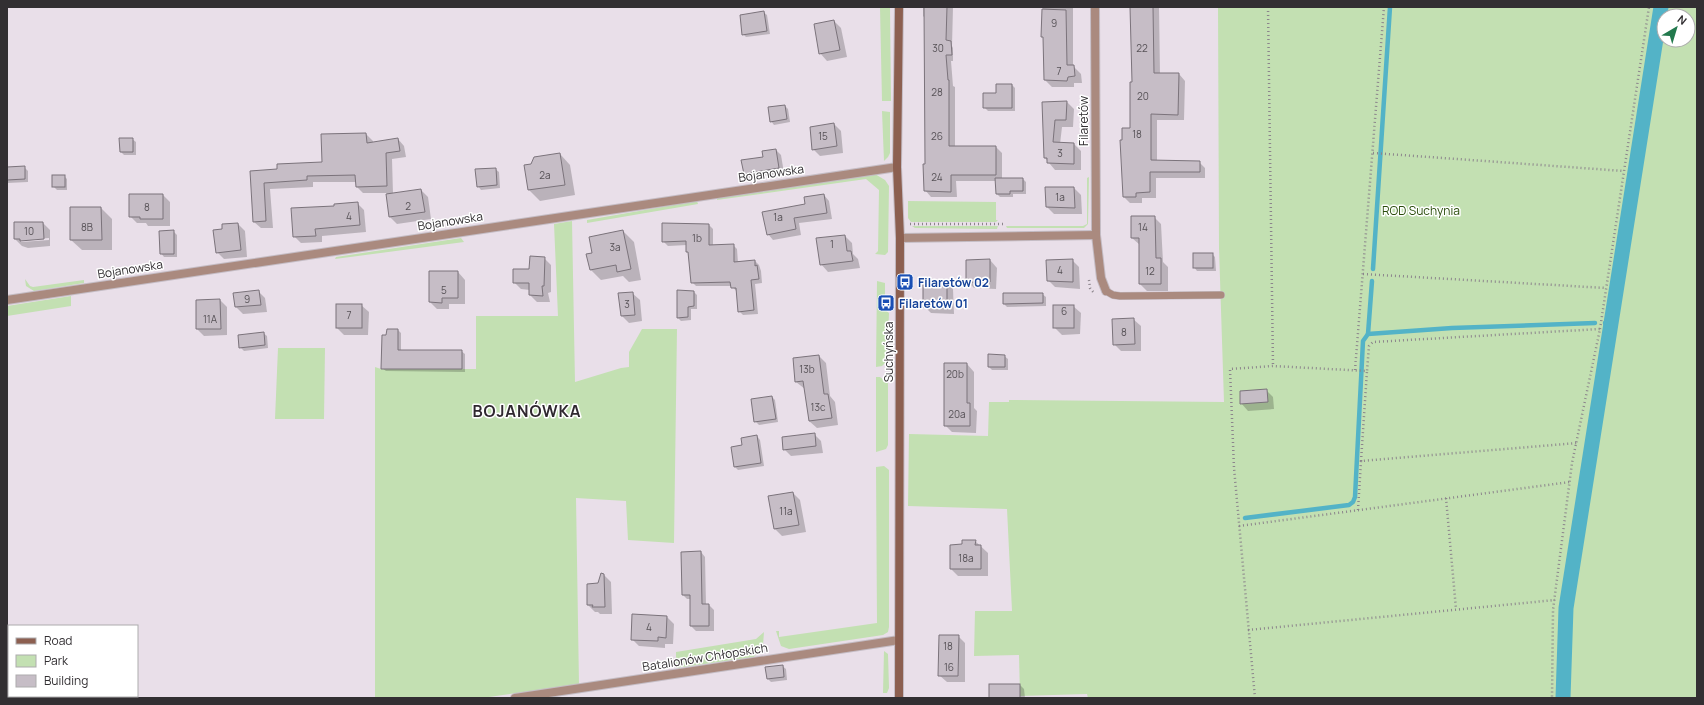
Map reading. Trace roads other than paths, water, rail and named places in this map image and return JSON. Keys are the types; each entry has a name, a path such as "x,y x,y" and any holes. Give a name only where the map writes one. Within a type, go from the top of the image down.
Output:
{"street":[{"name":"Suchyńska","path":"898,7 897,167 900,238 899,698"},
{"name":"Filaretów","path":"1095,7 1096,235 1101,278 1106,291"},
{"name":"Bojanowska","path":"7,300 897,167"},
{"path":"900,238 1096,235"},
{"name":"Batalionów Chłopskich","path":"516,698 899,640"}],"lane":[{"path":"1106,291 1113,295 1120,296 1221,295"}],"waterway":[{"path":"1373,269 1390,7"},
{"path":"1563,698 1566,608 1661,7"},
{"path":"1368,334 1372,281"},
{"path":"1605,323 1612,322"},
{"path":"1245,518 1349,505 1353,502 1355,497 1363,341 1368,334 1452,328 1595,323"}],"place":[{"name":"Filaretów 02","path":"905,282"},
{"name":"Filaretów 01","path":"886,303"}],"district":[{"name":"BOJANÓWKA","path":"527,411"}],"park label":[{"name":"ROD Suchynia","path":"1421,210"}]}
